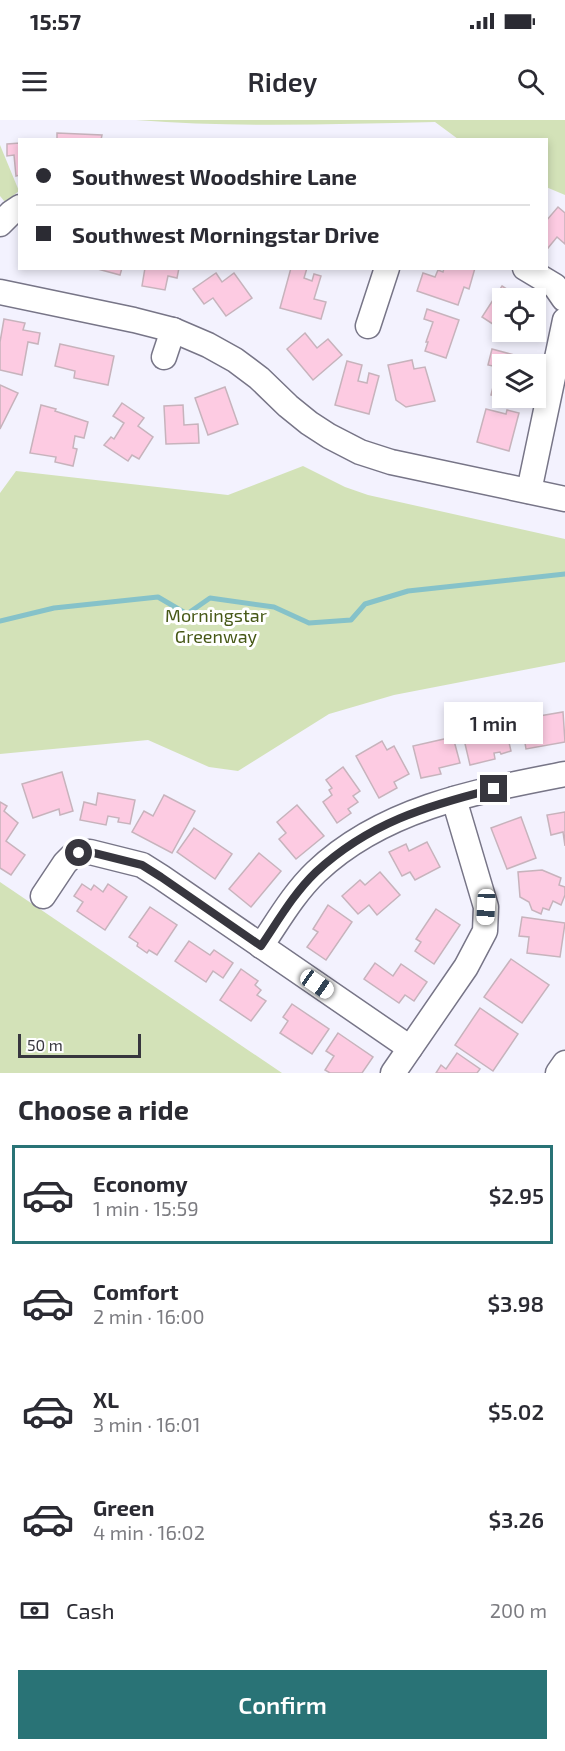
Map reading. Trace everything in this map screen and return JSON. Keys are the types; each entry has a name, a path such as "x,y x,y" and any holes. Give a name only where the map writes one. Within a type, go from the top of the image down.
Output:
{"street":[{"path":"0,224 18,208"},
{"path":"369,326 386,270"},
{"path":"528,270 555,286 565,300"},
{"path":"0,292 134,320 173,330 208,345 235,360 259,378 309,423 360,452 391,462 565,499"},
{"path":"530,491 565,320"},
{"path":"164,357 173,330"},
{"path":"261,946 295,897 316,872 353,842 401,817 454,799 565,774"},
{"path":"393,1073 466,967 485,931 486,907 454,799"},
{"path":"43,896 66,859 79,853 90,852 142,865 411,1048"},
{"path":"558,1073 565,1063"}],"green space":[{"path":"136,120 565,120 565,195 548,188 548,138 457,138 435,122 248,125"},
{"path":"0,145 18,192 5,202 0,196"},
{"name":"Morningstar Greenway","path":"303,466 345,487 368,495 565,539 565,662 394,695 329,714 238,771 209,767 148,740 0,754 0,493 16,471 228,495"},
{"path":"0,882 282,1073 0,1073"}],"building":[{"path":"57,133 102,135 101,138 57,138"},
{"path":"18,143 18,176 16,176 14,155 7,156 7,144"},
{"path":"558,207 565,213 565,244 557,237 548,248 548,219"},
{"path":"101,270 121,270 120,275"},
{"path":"145,270 179,270 177,278 168,276 165,290 142,286"},
{"path":"290,270 306,270 304,278 312,281 314,274 321,276 314,299 326,302 321,319 280,308"},
{"path":"438,270 443,272 444,270 474,270 469,289 464,287 458,305 417,291 423,273 435,277"},
{"path":"216,273 222,282 234,273 252,298 226,316 213,298 204,304 193,289"},
{"path":"492,302 492,324 482,317"},
{"path":"427,309 459,320 446,358 425,351 433,322 424,319"},
{"path":"4,319 25,323 23,330 40,333 38,344 28,342 22,375 0,370 0,342"},
{"path":"305,333 317,348 328,339 342,355 313,380 287,349"},
{"path":"60,344 114,356 108,385 74,378 75,371 55,366"},
{"path":"492,349 510,354 492,354 492,366 488,365"},
{"path":"412,360 414,369 425,367 435,401 406,407 396,400 388,365"},
{"path":"347,361 362,365 358,381 367,383 369,373 379,376 369,414 335,405"},
{"path":"0,385 18,393 0,429"},
{"path":"225,387 238,424 208,435 195,398"},
{"path":"122,403 144,418 138,426 153,437 139,459 132,455 128,461 104,445 111,437 114,439 124,423 113,416"},
{"path":"41,405 88,422 84,438 75,436 73,448 77,449 73,466 55,462 56,457 30,453"},
{"path":"183,405 184,425 198,424 199,443 166,444 164,406"},
{"path":"486,409 506,414 507,410 519,413 509,451 477,442"},
{"path":"563,712 565,742 526,749 521,719"},
{"path":"504,721 511,751 501,754 500,752 494,753 495,759 470,765 462,731"},
{"path":"453,737 460,763 439,768 441,774 421,778 413,746"},
{"path":"382,741 387,750 394,746 409,774 394,782 397,788 379,798 356,756"},
{"path":"343,767 360,791 353,796 358,802 348,809 351,813 337,823 323,802 332,795 329,790 332,788 326,780"},
{"path":"62,772 73,811 60,815 59,809 33,818 22,784"},
{"path":"98,793 135,800 130,824 118,822 119,818 108,816 106,825 80,820 84,802 96,805"},
{"path":"164,795 195,811 172,853 132,832 144,811 153,816"},
{"path":"0,802 7,806 4,811 18,823 6,841 25,855 11,875 0,868"},
{"path":"297,805 324,836 296,859 279,839 286,833 277,822"},
{"path":"565,812 565,846 563,832 551,835 547,815"},
{"path":"521,817 536,858 507,869 491,828"},
{"path":"194,828 232,854 215,879 177,852"},
{"path":"427,842 440,867 415,880 410,872 402,876 389,852 406,844 409,851"},
{"path":"259,853 281,871 251,907 229,889"},
{"path":"542,870 561,878 559,885 565,887 565,895 561,905 553,901 549,910 543,908 541,914 532,910 529,902 520,897 518,872"},
{"path":"380,872 400,895 377,915 369,905 358,914 342,896 360,880 365,885"},
{"path":"82,884 91,890 94,885 103,892 108,884 127,897 105,930 77,911 83,902 74,896"},
{"path":"328,905 352,922 326,960 307,947 318,932 313,929"},
{"path":"150,907 177,925 157,955 149,950 147,953 129,937"},
{"path":"436,909 460,925 434,964 415,951 421,942 416,939"},
{"path":"522,917 565,923 560,957 527,953 529,937 519,936"},
{"path":"189,941 210,955 214,950 233,963 223,978 213,971 206,982 175,961"},
{"path":"511,959 549,985 522,1023 484,997"},
{"path":"375,963 393,976 401,964 427,982 414,1001 405,995 399,1003 364,979"},
{"path":"241,969 258,981 255,985 261,990 257,995 266,1001 251,1021 220,1000"},
{"path":"292,1004 329,1029 312,1054 280,1033 288,1021 283,1017"},
{"path":"480,1008 518,1034 493,1071 455,1045"},
{"path":"338,1033 373,1057 362,1073 330,1073 325,1070 334,1056 326,1051"},
{"path":"457,1053 480,1069 477,1073 436,1073 441,1065 446,1069"}],"waterway":[{"path":"0,621 54,608 158,597 187,614 210,598 274,607 309,623 351,620 365,604 408,591 565,574"}],"route":[{"path":"79,853 90,852 142,865 261,946 295,897 316,872 353,842 401,817 454,799 494,789"}]}
